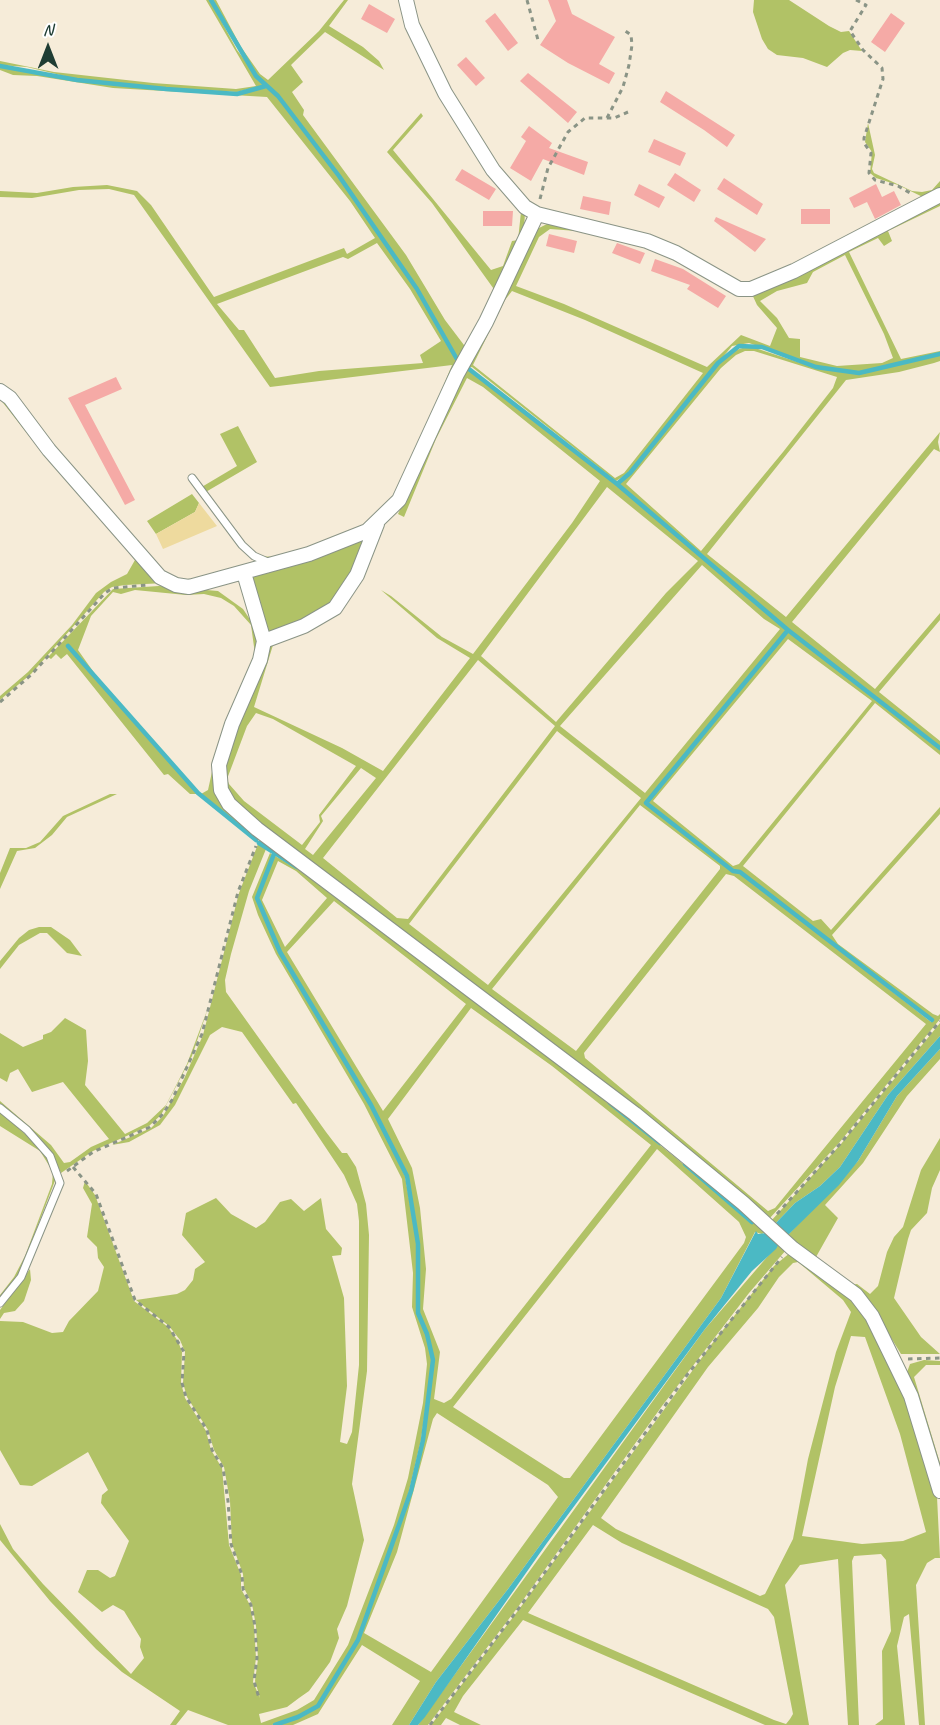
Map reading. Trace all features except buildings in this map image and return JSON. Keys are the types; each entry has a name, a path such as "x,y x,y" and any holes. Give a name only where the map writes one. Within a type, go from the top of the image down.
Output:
{"street":[{"path":"406,0 412,25 445,93 503,184 525,207 537,214 594,226 647,242 676,253 739,288 751,289 846,246 934,198"},
{"path":"0,391 10,398 49,450 98,503 150,568 160,577 176,585 189,587 274,565 351,538 377,524 399,500 457,375 486,322 537,214"},
{"path":"264,641 304,626 335,608 357,575 377,524"},
{"path":"244,573 264,641 260,660 232,724 218,777 229,804 262,833 635,1114 789,1244 856,1295 872,1316 911,1396 940,1491"}],"lane":[{"path":"192,478 242,545 254,556 274,565"},
{"path":"0,1108 27,1130 50,1156 60,1183 36,1246 21,1277 0,1303"}],"path":[{"path":"527,0 538,40"},
{"path":"856,0 866,5 850,31 863,50 882,68 883,79 864,138 864,143 871,153 869,173 875,180 934,198"},
{"path":"607,118 623,87 629,65 631,35 624,30"},
{"path":"537,214 548,168 568,132 585,118 607,118 628,112"},
{"path":"0,702 32,674 112,588 176,585"},
{"path":"58,1176 93,1152 150,1127 172,1100 202,1034 238,892 262,833"},
{"path":"768,1224 826,1159 940,1021"},
{"path":"73,1167 96,1194 135,1300 169,1327 183,1352 182,1383 186,1397 207,1430 212,1450 223,1468 231,1544 242,1575 243,1589 251,1605 255,1626 257,1658 254,1681 259,1698"},
{"path":"430,1725 519,1608 699,1359 789,1244"},
{"path":"895,1360 940,1358"}],"green space":[{"path":"206,0 210,0 237,50 264,85 237,92 166,88 77,79 27,67 0,65 0,61 54,72 153,83 236,89 256,86"},
{"path":"212,0 216,0 241,47 260,74 268,80 319,31 344,0 348,0 329,26 363,47 379,61 384,70 325,32 291,65 303,82 292,92 304,110 303,115 406,255 445,320 467,349 393,503 372,523 356,532 275,561 266,561 256,556 276,557 327,541 367,523 390,502 413,459 452,365 270,387 134,195 109,189 79,190 32,198 0,197 0,191 37,193 73,187 107,185 137,191 151,205 214,297 344,248 347,254 375,238 350,201 267,97 113,88 37,76 13,75 0,70 0,67 77,81 166,90 237,95 266,87 277,96 338,176 416,290 459,361 418,289 340,175 279,95 257,75","holes":["377,243 410,289 441,341 420,355 423,363 319,371 275,378 244,330 239,330 217,304 343,257 348,259"]},
{"path":"754,0 789,0 829,26 841,32 849,31 862,51 850,50 843,53 827,67 803,58 777,55 768,49 762,39 753,12"},
{"path":"421,113 423,116 393,150 491,270 503,266 512,241 518,240 521,212 525,213 524,229 496,292 432,203 387,152"},
{"path":"868,123 875,155 872,169 874,173 912,191 932,190 940,181 940,193 927,199 898,185 876,178 870,173 872,152 865,142"},
{"path":"940,199 940,206 888,231 892,241 884,246 878,238 849,252 901,359 940,351 940,353 859,372 817,366 749,343 732,346 627,474 616,481 472,367 468,368 616,485 786,630 645,804 732,871 740,872 931,1022 933,1019 740,871 734,870 647,803 788,631 940,749 940,755 875,703 743,866 813,921 821,919 831,930 940,807 940,814 832,935 838,944 933,1014 938,1016 940,1014 940,1019 839,1143 769,1219 237,810 222,776 267,645 273,645 254,707 342,748 383,771 470,658 437,638 381,590 442,637 473,654 572,523 600,481 483,387 467,378 436,439 404,517 398,514 451,396 534,233 539,228 553,221 577,231 550,229 539,237 516,286 564,304 707,367 741,335 770,346 777,328 757,305 751,292","holes":["845,255 884,334 893,358 882,363 837,366 800,357 800,339 789,338 777,318 760,301 777,291 807,283 813,272","512,291 585,320 703,373 624,473 615,478 473,365 505,300","607,487 698,561 666,593 556,722 481,656","702,565 764,619 780,629 645,793 560,726","788,639 872,701 739,864 733,866 653,801","478,660 555,726 408,919 397,918 323,858","256,713 273,719 356,766 319,815 320,822 302,845 244,801 227,779 247,726","557,731 641,798 488,985 409,924","361,768 376,778 313,855 305,849 323,821 321,816","640,805 720,866 720,869 576,1051 492,989","726,874 734,876 926,1024 775,1208 768,1211 585,1058 584,1053"]},
{"path":"749,346 816,368 859,374 940,355 940,361 934,363 899,372 846,380 707,554 786,617 940,432 938,442 940,452 934,449 792,622 875,689 940,613 940,620 879,692 940,741 940,746 789,629 618,484 631,474 719,364 733,351","holes":["745,351 754,351 837,377 833,388 783,452 701,551 626,484 721,368 736,355"]},
{"path":"0,395 16,410 54,462 101,510 147,569 165,583 125,585 112,587 104,592 31,674 0,700 0,696 28,672 72,625 96,593 127,574 135,560 101,514 30,437 0,399"},
{"path":"238,426 257,462 204,493 200,488 237,466 220,434"},
{"path":"192,494 199,503 195,512 156,534 147,521"},
{"path":"365,538 357,565 328,609 266,636 251,576"},
{"path":"159,586 218,591 243,609 251,621 260,648 225,738 227,809 259,837 257,840 201,794 208,790 217,749 255,654 251,625 234,606 221,598 204,594 186,595 135,590 121,594 113,592 91,616 78,650 95,674 68,644 66,646 198,794 190,794 168,774 164,775 67,654 61,659 56,654 51,659 48,657 113,589"},
{"path":"110,794 117,794 67,817 52,835 35,848 17,851 0,889 0,873 10,848 26,848 40,842 63,816"},
{"path":"261,838 461,984 699,1171 769,1230 762,1234 755,1232 721,1298 508,1589 436,1682 409,1725 392,1725 420,1681 362,1645 318,1714 293,1725 279,1725 319,1707 359,1641 412,1491 424,1440 434,1360 428,1333 419,1313 419,1244 408,1176 372,1104 281,952 260,903 258,898 275,856 296,868 585,1085 676,1158 751,1223 752,1221 677,1156 586,1083 297,866 260,842","holes":["278,861 296,871 327,898 285,947 262,900","334,901 466,1004 383,1111 287,952","471,1008 552,1066 651,1145 451,1399 444,1403 434,1399 440,1352 423,1309 426,1269 420,1208 412,1168 388,1119","657,1149 739,1222 746,1237 744,1243 570,1478 564,1478 453,1407","437,1413 548,1485 558,1497 431,1672 364,1633 397,1552 433,1419"]},
{"path":"258,844 266,849 249,891 231,954 225,980 226,992 326,1132 342,1153 347,1153 356,1167 366,1204 369,1235 367,1371 352,1484 364,1540 347,1606 337,1629 339,1638 330,1662 309,1691 287,1707 259,1714 261,1723 297,1710 314,1700 348,1645 394,1525 408,1478 423,1403 427,1364 425,1348 412,1307 413,1273 402,1179 364,1104 276,954 258,915 252,897 270,853 273,855 256,897 258,904 279,953 370,1105 405,1176 417,1244 417,1313 426,1334 432,1360 421,1440 409,1491 387,1560 357,1640 317,1705 298,1716 272,1725 228,1725 188,1710 176,1725 170,1725 180,1711 122,1672 96,1649 50,1601 0,1540 0,1524 13,1549 43,1584 131,1674 144,1658 140,1647 141,1639 124,1611 113,1605 102,1612 78,1592 87,1570 98,1570 110,1578 115,1576 129,1541 101,1503 102,1495 108,1490 88,1452 32,1486 20,1485 0,1450 0,1321 23,1322 52,1333 63,1332 69,1321 98,1291 104,1267 98,1258 97,1247 87,1237 92,1204 83,1188 85,1181 95,1195 134,1301 168,1327 178,1341 182,1352 181,1383 185,1398 206,1431 211,1450 222,1468 229,1545 241,1575 241,1589 250,1605 254,1626 256,1658 253,1682 260,1698 255,1681 258,1659 256,1626 252,1604 244,1588 243,1574 232,1544 230,1501 224,1467 214,1450 208,1430 187,1397 183,1383 185,1352 180,1340 169,1326 136,1300 177,1294 185,1290 193,1280 195,1269 205,1262 182,1235 186,1213 216,1198 231,1214 256,1228 265,1222 280,1202 291,1199 304,1211 321,1198 326,1229 342,1248 341,1255 332,1256 344,1298 347,1386 340,1442 347,1444 352,1432 359,1365 357,1204 344,1175 296,1103 293,1104 242,1032 222,1027 210,1035 175,1105 160,1125 129,1142 112,1145 151,1128 163,1116 184,1079 203,1035 239,893"},
{"path":"51,927 70,940 82,956 67,953 47,933 40,933 19,945 0,969 0,961 19,938 29,930"},
{"path":"208,1008 192,1056 161,1115 149,1126 93,1151 61,1173 50,1150 29,1127 0,1104 0,1101 51,1145 64,1163 70,1162 91,1147 109,1139 63,1082 32,1092 18,1069 10,1073 7,1082 0,1078 0,1033 23,1047 43,1039 43,1035 51,1032 65,1018 86,1030 88,1061 85,1085 125,1134 147,1123 166,1105 187,1064"},
{"path":"940,1023 940,1036 888,1095 840,1167 820,1186 795,1203 774,1225 771,1221 841,1144"},
{"path":"940,1049 940,1059 907,1096 863,1163 825,1205 838,1218 816,1257 786,1237 858,1161 897,1096"},
{"path":"0,1111 49,1158 56,1178 20,1272 0,1299 0,1295 14,1277 25,1256 52,1184 53,1172 40,1151 0,1126"},
{"path":"940,1138 940,1170 932,1188 927,1213 911,1230 894,1298 921,1337 940,1354 901,1354 874,1310 851,1285 857,1284 870,1294 878,1286 887,1252 894,1237 903,1227 921,1170"},
{"path":"780,1242 786,1250 749,1293 662,1406 518,1607 428,1725 418,1725 705,1329"},
{"path":"791,1252 845,1293 866,1316 903,1390 937,1497 940,1558 927,1563 916,1585 925,1725 919,1725 909,1614 904,1617 897,1646 905,1725 875,1725 883,1719 882,1651 891,1631 886,1560 881,1554 854,1556 852,1561 859,1725 848,1725 838,1559 800,1565 785,1585 809,1725 765,1725 523,1620 463,1696 454,1712 481,1725 460,1725 446,1718 441,1725 431,1725 520,1608 711,1345 774,1266","holes":["798,1262 843,1300 851,1312 836,1352 808,1459 793,1539 765,1594 760,1596 616,1529 601,1518 708,1367 758,1308 779,1277 793,1263","851,1336 865,1337 900,1434 926,1532 903,1541 862,1544 802,1536 835,1387","593,1525 622,1543 768,1609 774,1617 793,1714 786,1724 774,1720 528,1613"]},
{"path":"30,1269 31,1280 24,1301 15,1311 4,1313 0,1319 0,1310"},
{"path":"924,1360 940,1361 940,1365 926,1365 914,1377 940,1463 940,1480 906,1375 910,1364"}],"sand":[{"path":"199,503 217,526 163,549 156,534 195,512"}],"water":[{"path":"940,1036 940,1049 897,1096 858,1161 839,1185 786,1237 774,1225 795,1203 820,1186 840,1167 888,1095"},
{"path":"756,1231 758,1234 766,1233 780,1242 776,1249 752,1271 705,1329 547,1543 425,1717 418,1725 409,1725 436,1682 508,1589 721,1298"}],"waterway":[{"path":"211,0 256,76 278,96 339,176 417,289 458,361"},
{"path":"0,66 77,80 166,89 237,94 266,86"},
{"path":"617,484 630,473 718,363 739,346 762,347 816,367 859,373 940,354"},
{"path":"469,369 617,484 788,630 940,748"},
{"path":"788,630 646,803 733,871 740,872 932,1020"},
{"path":"68,646 198,793 256,840"},
{"path":"259,843 297,867"},
{"path":"274,854 257,898 280,952 371,1105 407,1176 418,1244 418,1313 427,1334 433,1360 423,1440 411,1491 358,1640 318,1706 298,1717 275,1725"},
{"path":"610,1103 660,1143"},
{"path":"685,1164 752,1222"}]}
